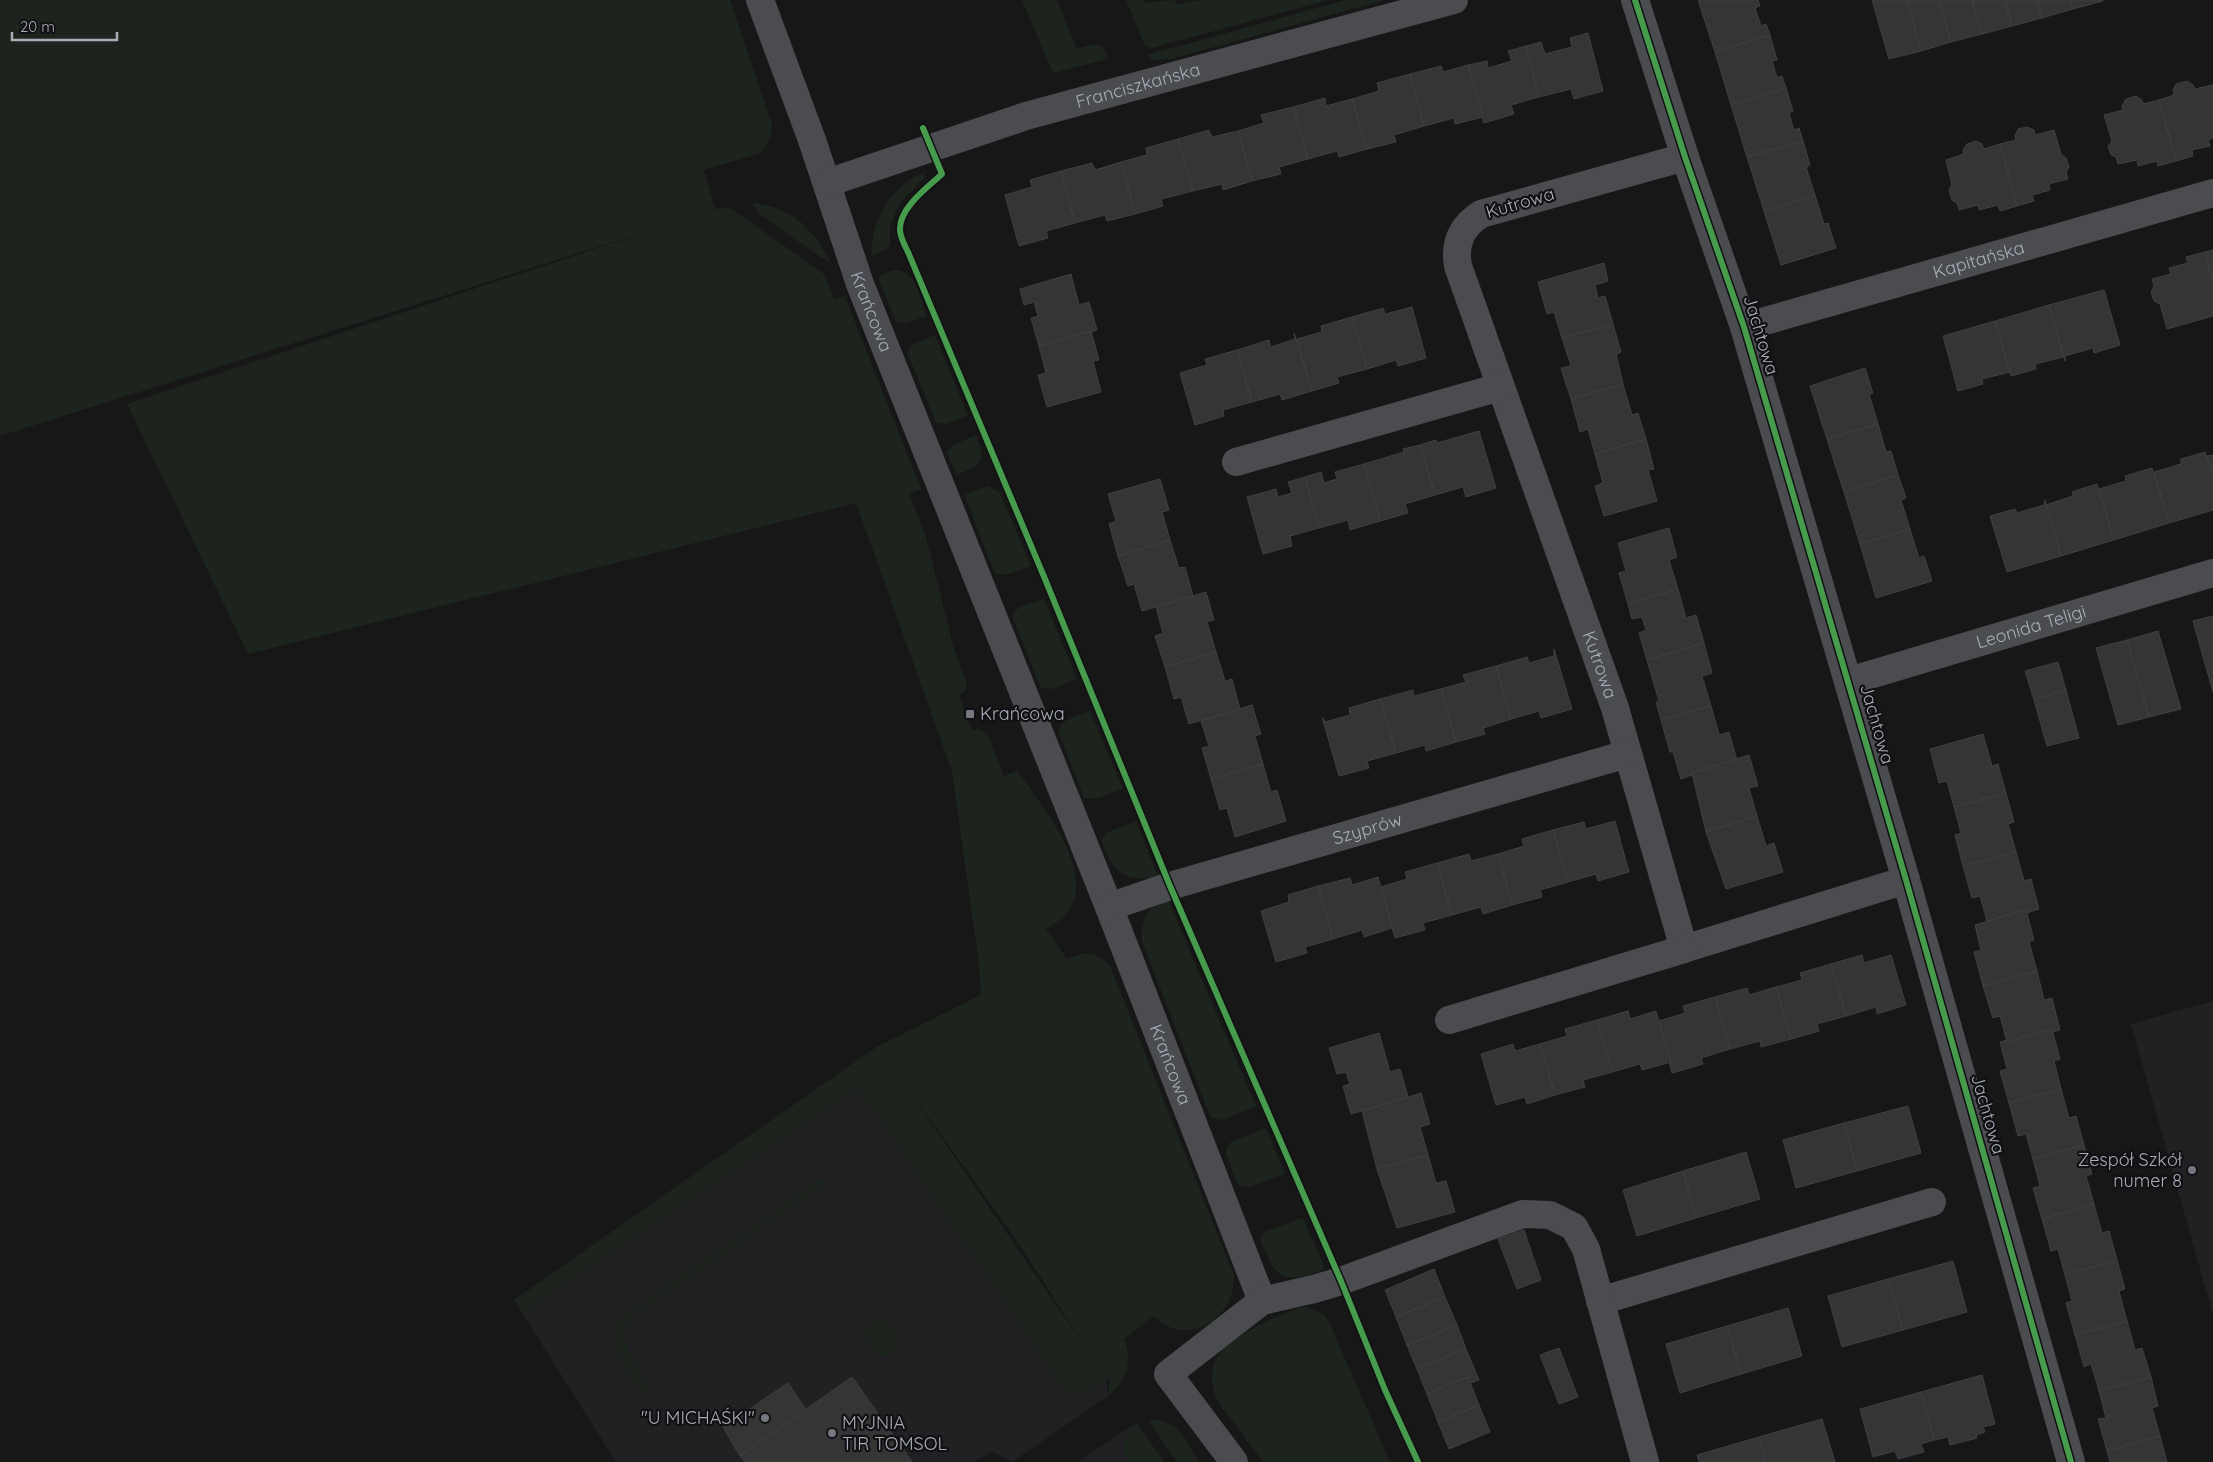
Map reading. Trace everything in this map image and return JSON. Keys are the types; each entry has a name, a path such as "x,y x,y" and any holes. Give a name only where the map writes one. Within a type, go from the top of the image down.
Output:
{"street":[{"name":"Krańcowa","path":"760,0 860,284 1109,907 1262,1301"},
{"name":"Franciszkańska","path":"826,183 1026,116 1454,0"},
{"name":"Jachtowa","path":"1635,0 1685,157 1744,327 1849,681 2071,1462"},
{"name":"Kutrowa","path":"1684,949 1615,708 1458,266 1457,244 1466,226 1481,214 1685,157"},
{"name":"Kapitańska","path":"1744,327 2213,193"},
{"path":"1236,462 1500,387"},
{"name":"Leonida Teligi","path":"1849,681 2213,573"},
{"name":"Szyprów","path":"1109,907 1170,886 1627,754"},
{"path":"1449,1020 1906,880"},
{"path":"1600,1301 1932,1202"},
{"path":"1234,1462 1168,1374 1262,1301 1341,1281 1523,1214 1550,1215 1574,1228 1586,1249 1645,1462"}],"shaded area":[{"path":"0,0 730,0 772,124 771,135 761,153 704,170 715,209 729,207 824,274 834,300 845,296 921,489 909,494 925,534 954,649 967,683 966,690 959,695 972,731 978,729 987,733 1004,776 1017,771 1051,818 1070,856 1076,875 1075,894 1067,913 1046,929 1067,959 1090,954 1100,957 1110,966 1234,1276 1232,1291 1227,1305 1218,1316 1207,1324 1194,1329 1181,1330 1167,1326 1154,1316 1124,1339 1127,1347 1128,1363 1124,1378 1108,1396 1109,1381 1106,1378 1081,1392 1064,1389 858,1088 523,1313 514,1300 878,1046 981,995 979,964 952,771 856,503 248,654 127,404 664,226 0,436","holes":["904,1083 1019,1244 1089,1353"]},
{"path":"1022,0 1057,0 1077,49 1092,45 1100,46 1103,48 1108,59 1053,73"},
{"path":"1126,0 1143,0 1144,3 1176,0 1176,4 1201,0 1328,0 1152,48 1145,46"},
{"path":"1346,0 1385,0 1171,59 1152,60 1147,55"},
{"path":"925,172 924,178 900,203 890,227 890,245 887,249 872,256 875,230 885,205 902,186"},
{"path":"752,203 779,209 800,222 817,241 831,264 759,214"},
{"path":"893,270 901,271 912,279 919,293 926,316 907,323 896,322 878,277"},
{"path":"935,335 968,416 947,424 936,423 907,352 915,343"},
{"path":"976,435 981,451 980,461 971,468 956,475 947,452 955,444"},
{"path":"988,486 1000,493 1031,566 1006,575 995,574 964,494"},
{"path":"1044,599 1077,679 1051,689 1041,688 1012,615 1019,607"},
{"path":"1090,711 1123,789 1095,799 1084,798 1058,730 1064,721"},
{"path":"1136,821 1158,876 1136,878 1121,872 1110,859 1101,840 1108,832"},
{"path":"1168,900 1256,1106 1222,1120 1211,1118 1142,942 1142,927 1146,915 1155,906"},
{"name":"Zespół Szkół numer 8","path":"2213,1001 2213,1315 2131,1024"},
{"path":"878,1046 1106,1378 1108,1396 1012,1462 992,1451 975,1462 616,1462 514,1300"},
{"path":"1266,1128 1285,1174 1249,1187 1238,1185 1225,1151 1231,1142"},
{"path":"821,1179 824,1181 823,1186 634,1316 625,1336 626,1346 651,1391 647,1394 641,1391 624,1365 616,1348 616,1329 619,1319"},
{"path":"1303,1218 1325,1269 1299,1277 1290,1277 1277,1271 1271,1263 1260,1239 1266,1231"},
{"path":"1306,1307 1324,1314 1330,1324 1390,1462 1263,1462 1218,1402 1214,1390 1212,1372 1219,1354 1235,1339 1247,1332 1273,1318"},
{"path":"881,1319 893,1327 897,1336 897,1345 893,1351 879,1358 861,1331 875,1320"},
{"path":"1148,1420 1167,1422 1174,1426 1185,1439 1199,1462 1177,1462"},
{"path":"1137,1424 1164,1462 1078,1462 1128,1428"},
{"path":"1137,1424 1164,1462 1127,1462 1123,1445 1125,1435"}],"building":[{"path":"1698,0 1758,0 1760,6 1755,8 1761,26 1766,24 1770,35 1715,52"},
{"path":"1872,0 1907,0 1921,51 1889,59"},
{"path":"1907,0 1939,0 1951,42 1921,51"},
{"path":"1939,0 1972,0 1982,34 1951,42"},
{"path":"1972,0 2005,0 2012,26 1982,34"},
{"path":"2005,0 2037,0 2042,18 2012,26"},
{"path":"2037,0 2070,0 2073,9 2042,18"},
{"path":"2070,0 2103,0 2103,1 2073,9"},
{"path":"1588,33 1603,91 1574,99 1571,89 1539,97 1526,46 1541,42 1545,54 1572,47 1570,38"},
{"path":"1770,35 1777,60 1772,61 1777,78 1782,76 1786,88 1731,105 1715,52"},
{"path":"1526,46 1539,97 1511,105 1514,114 1484,123 1468,65 1487,61 1488,68 1512,61 1508,51"},
{"path":"1468,65 1483,117 1455,124 1454,118 1424,126 1410,74 1441,66 1443,72"},
{"path":"1410,74 1424,126 1394,135 1396,142 1367,149 1352,99 1379,91 1377,83"},
{"path":"2187,81 2195,89 2213,85 2213,138 2208,140 2210,146 2192,150 2193,156 2176,161 2159,100 2174,95 2173,90 2176,84"},
{"path":"1786,88 1793,111 1789,113 1794,130 1799,128 1803,141 1747,157 1731,105"},
{"path":"2136,96 2142,100 2143,104 2159,100 2176,161 2158,166 2157,161 2138,166 2137,160 2118,164 2116,157 2111,155 2108,146 2112,141 2104,115 2123,110 2122,106 2126,99"},
{"path":"1325,98 1326,106 1352,99 1367,149 1339,157 1337,151 1308,159 1293,107"},
{"path":"1293,107 1308,159 1279,167 1281,174 1252,181 1238,131 1264,123 1261,115"},
{"path":"2027,127 2034,130 2035,135 2054,130 2061,154 2066,158 2069,167 2066,172 2068,179 2049,184 2050,190 2032,195 2034,201 2017,206 2000,144 2016,140 2015,136 2018,129"},
{"path":"1209,130 1212,137 1238,131 1252,181 1223,190 1222,184 1193,191 1178,139"},
{"path":"1178,139 1193,191 1161,199 1163,206 1135,214 1121,162 1147,155 1146,148"},
{"path":"1803,141 1810,165 1806,167 1815,195 1764,211 1747,157"},
{"path":"1976,141 1982,144 1984,149 2000,144 2017,206 2000,211 1998,205 1979,210 1978,205 1959,210 1957,203 1952,200 1949,190 1952,185 1946,160 1964,154 1963,150 1967,144"},
{"path":"1121,162 1135,214 1107,221 1105,215 1075,223 1061,171 1092,163 1095,170"},
{"path":"1061,171 1075,223 1046,231 1048,238 1019,246 1005,195 1032,187 1030,180"},
{"path":"1815,195 1824,224 1828,223 1836,248 1781,265 1764,211"},
{"path":"2213,250 2213,280 2205,252"},
{"path":"2205,252 2213,280 2213,316 2167,329 2160,304 2154,301 2151,292 2154,286 2152,279 2171,274 2169,268 2188,263 2186,257"},
{"path":"1604,263 1608,281 1595,285 1598,298 1605,296 1613,324 1562,338 1554,312 1547,314 1538,282"},
{"path":"1071,274 1079,305 1089,302 1097,330 1039,346 1031,318 1038,316 1034,302 1024,305 1020,289"},
{"path":"2104,290 2120,345 2094,353 2093,348 2065,356 2065,361 2049,305"},
{"path":"2049,305 2063,357 2035,364 2036,369 2011,376 1995,321"},
{"path":"1412,307 1426,358 1398,366 1396,360 1367,369 1352,317 1383,308 1385,314"},
{"path":"1352,317 1367,369 1337,377 1339,383 1312,391 1297,339 1322,332 1321,326"},
{"path":"1995,321 2010,372 1982,379 1983,384 1958,391 1943,336"},
{"path":"1613,324 1621,352 1616,354 1623,384 1571,399 1561,368 1571,366 1562,338"},
{"path":"1091,331 1099,360 1093,361 1101,392 1047,407 1038,375 1046,373 1039,346"},
{"path":"1294,333 1312,391 1282,400 1280,394 1252,402 1237,350 1269,340 1271,347 1295,339"},
{"path":"1237,350 1252,402 1223,410 1224,416 1195,425 1180,373 1207,365 1205,359"},
{"path":"1865,368 1873,393 1869,394 1878,424 1827,439 1810,386"},
{"path":"1623,384 1632,415 1638,413 1646,439 1595,454 1588,429 1580,432 1571,399"},
{"path":"1878,424 1886,452 1891,451 1898,475 1844,492 1827,439"},
{"path":"1479,431 1496,488 1466,497 1463,487 1435,495 1420,445 1436,440 1437,443"},
{"path":"1646,439 1654,469 1648,470 1657,501 1604,516 1595,486 1603,483 1595,454"},
{"path":"1420,445 1435,495 1405,504 1408,513 1380,521 1364,464 1404,452 1403,449"},
{"path":"2205,452 2213,477 2213,510 2169,523 2154,472 2181,464 2181,459"},
{"path":"2213,455 2213,477 2207,456"},
{"path":"1364,464 1380,521 1350,530 1348,520 1319,528 1305,477 1321,472 1324,483 1337,479 1335,472"},
{"path":"2152,468 2169,523 2114,540 2099,489 2126,481 2125,476"},
{"path":"1898,475 1906,498 1901,500 1910,529 1860,544 1844,492"},
{"path":"1305,477 1319,528 1290,536 1292,546 1263,554 1247,497 1276,489 1278,497 1292,493 1288,482"},
{"path":"1160,479 1169,510 1162,512 1170,540 1118,556 1109,524 1116,521 1108,494"},
{"path":"2097,484 2114,540 2061,556 2046,505 2073,496 2072,492"},
{"path":"2045,500 2061,556 2007,572 1990,516 2015,509 2017,513 2044,505"},
{"path":"1669,528 1677,557 1669,560 1678,589 1628,604 1619,573 1626,571 1618,543"},
{"path":"1910,529 1919,558 1924,556 1932,581 1876,598 1860,544"},
{"path":"1170,540 1179,568 1185,567 1193,596 1142,611 1134,584 1128,586 1118,556"},
{"path":"1678,589 1686,618 1696,615 1704,643 1647,660 1639,633 1646,630 1642,617 1632,619 1628,604"},
{"path":"1206,592 1214,620 1207,622 1216,652 1165,667 1155,636 1163,633 1156,607"},
{"path":"2213,616 2213,692 2193,621"},
{"path":"2158,631 2181,709 2149,717 2127,640"},
{"path":"2127,640 2149,717 2118,725 2096,648"},
{"path":"1704,643 1712,673 1702,676 1711,706 1661,720 1656,702 1659,701 1647,660"},
{"path":"1554,649 1572,709 1541,718 1539,711 1511,719 1496,666 1527,657 1529,663 1554,656"},
{"path":"1216,652 1225,681 1232,679 1240,709 1189,724 1181,697 1174,699 1165,667"},
{"path":"2058,662 2066,690 2034,700 2025,671"},
{"path":"1496,666 1511,719 1483,728 1485,734 1456,742 1441,689 1466,682 1463,675"},
{"path":"1441,689 1456,742 1426,751 1425,745 1396,753 1380,699 1413,690 1414,696"},
{"path":"2066,690 2079,738 2047,746 2034,700"},
{"path":"1380,699 1396,753 1367,761 1369,768 1339,776 1322,717 1325,722 1350,715 1349,708"},
{"path":"1252,705 1261,734 1255,736 1263,764 1211,779 1202,748 1209,746 1201,721"},
{"path":"1711,706 1719,735 1729,732 1737,760 1692,773 1692,775 1681,779 1673,752 1670,752 1661,720"},
{"path":"1983,734 1992,766 1998,764 2006,793 1954,807 1947,781 1939,783 1930,749"},
{"path":"1749,755 1758,786 1749,788 1757,816 1706,832 1692,773"},
{"path":"1263,764 1271,792 1277,790 1286,821 1235,837 1227,808 1220,810 1211,779"},
{"path":"2006,793 2014,822 2008,824 2016,852 1963,866 1955,835 1961,833 1954,807"},
{"path":"1757,816 1766,846 1774,843 1783,872 1726,889 1706,832"},
{"path":"1615,821 1629,872 1598,881 1596,874 1568,882 1553,830 1584,822 1586,829"},
{"path":"1553,830 1568,882 1540,890 1542,897 1512,905 1498,854 1524,846 1522,839"},
{"path":"2016,852 2024,881 2031,879 2039,909 2027,913 2026,910 1987,921 1980,896 1972,898 1963,866"},
{"path":"1469,854 1471,861 1498,854 1512,905 1483,914 1481,907 1452,915 1437,863"},
{"path":"1437,863 1452,915 1423,923 1425,930 1395,938 1381,887 1407,879 1405,872"},
{"path":"1378,877 1392,928 1364,937 1362,930 1333,939 1318,886 1350,878 1352,885"},
{"path":"1318,886 1333,939 1305,947 1307,953 1276,962 1261,911 1289,902 1288,895"},
{"path":"2026,910 2034,940 2029,942 2037,971 1983,986 1974,952 1981,950 1975,925"},
{"path":"1862,955 1864,963 1891,955 1906,1005 1877,1014 1876,1007 1846,1016 1831,964"},
{"path":"1831,964 1846,1016 1817,1024 1819,1031 1791,1039 1776,987 1802,980 1800,973"},
{"path":"2037,971 2044,1000 2052,998 2060,1030 2053,1032 2052,1029 2007,1042 2000,1016 1993,1018 1983,986"},
{"path":"1776,987 1791,1039 1761,1047 1760,1041 1730,1049 1715,997 1747,988 1749,995"},
{"path":"1715,997 1730,1049 1701,1058 1703,1064 1672,1073 1659,1021 1685,1013 1683,1006"},
{"path":"1628,1011 1630,1019 1656,1011 1671,1062 1642,1070 1640,1064 1612,1072 1597,1020"},
{"path":"1597,1020 1612,1072 1583,1080 1585,1087 1555,1095 1540,1044 1567,1036 1565,1029"},
{"path":"2052,1029 2060,1059 2054,1061 2061,1089 2009,1103 2000,1071 2007,1069 2000,1042 2007,1040 2007,1042"},
{"path":"1379,1033 1390,1072 1400,1069 1408,1097 1351,1114 1343,1086 1350,1084 1346,1072 1337,1074 1329,1048"},
{"path":"1513,1044 1515,1051 1540,1044 1555,1095 1527,1104 1525,1097 1496,1105 1481,1054"},
{"path":"2061,1089 2069,1118 2076,1116 2084,1145 2033,1159 2026,1134 2018,1136 2009,1103"},
{"path":"1421,1093 1430,1124 1420,1127 1428,1155 1377,1169 1362,1111"},
{"path":"1908,1106 1921,1153 1857,1171 1844,1123"},
{"path":"1844,1123 1857,1171 1796,1188 1783,1140"},
{"path":"2084,1145 2092,1174 2086,1176 2094,1204 2042,1219 2033,1188 2040,1186 2033,1159"},
{"path":"1746,1152 1760,1199 1696,1218 1683,1171"},
{"path":"1428,1155 1436,1183 1446,1181 1455,1212 1397,1228 1377,1169"},
{"path":"1683,1171 1696,1218 1637,1236 1623,1190"},
{"path":"2094,1204 2102,1233 2109,1231 2117,1260 2065,1275 2058,1249 2051,1251 2042,1219"},
{"path":"1524,1230 1541,1280 1517,1289 1498,1239"},
{"path":"2117,1260 2125,1289 2119,1291 2127,1321 2075,1335 2066,1303 2072,1301 2065,1275"},
{"path":"1953,1261 1967,1312 1903,1330 1888,1279"},
{"path":"1434,1269 1445,1297 1396,1317 1385,1290"},
{"path":"1888,1279 1903,1330 1842,1347 1828,1296"},
{"path":"1445,1297 1457,1325 1407,1345 1396,1317"},
{"path":"1788,1308 1802,1356 1741,1374 1727,1326"},
{"path":"2127,1321 2135,1350 2142,1348 2151,1377 2099,1391 2091,1364 2084,1367 2075,1335"},
{"path":"1457,1325 1466,1349 1417,1369 1407,1345"},
{"path":"1727,1326 1741,1374 1680,1393 1666,1344"},
{"path":"1559,1348 1578,1397 1559,1404 1540,1355"},
{"path":"1466,1349 1479,1380 1470,1383 1468,1377 1427,1394 1417,1369"},
{"path":"1982,1375 1995,1424 1983,1427 1985,1432 1976,1435 1977,1438 1950,1445 1948,1437 1934,1440 1921,1392"},
{"name":"MYJNIA TIR TOMSOL","path":"852,1377 912,1462 745,1462 740,1456"},
{"path":"1468,1377 1479,1405 1438,1422 1427,1394"},
{"path":"2151,1377 2158,1406 2152,1408 2160,1436 2107,1451 2098,1419 2106,1418 2099,1391"},
{"name":"\"U MICHAŚKI\"","path":"788,1383 806,1410 740,1456 723,1427"},
{"path":"1921,1392 1934,1440 1921,1444 1924,1452 1898,1459 1895,1451 1873,1457 1860,1409"},
{"path":"1479,1405 1490,1432 1449,1449 1438,1422"},
{"path":"1822,1419 1835,1462 1766,1462 1759,1437"},
{"path":"2160,1436 2167,1462 2110,1462 2107,1451"},
{"path":"1759,1437 1766,1462 1699,1462 1697,1455"}],"cycle path":[{"path":"1635,0 1685,157 1744,327 1906,880 2071,1462"},
{"path":"923,128 942,174 909,206 901,222 902,238 1045,579 1170,886 1341,1281 1385,1390 1418,1462"}],"place":[{"name":"Krańcowa","path":"970,714"},
{"name":"Zespół Szkół numer 8","path":"2192,1170"},
{"name":"\"U MICHAŚKI\"","path":"765,1418"},
{"name":"MYJNIA TIR TOMSOL","path":"832,1433"}]}
